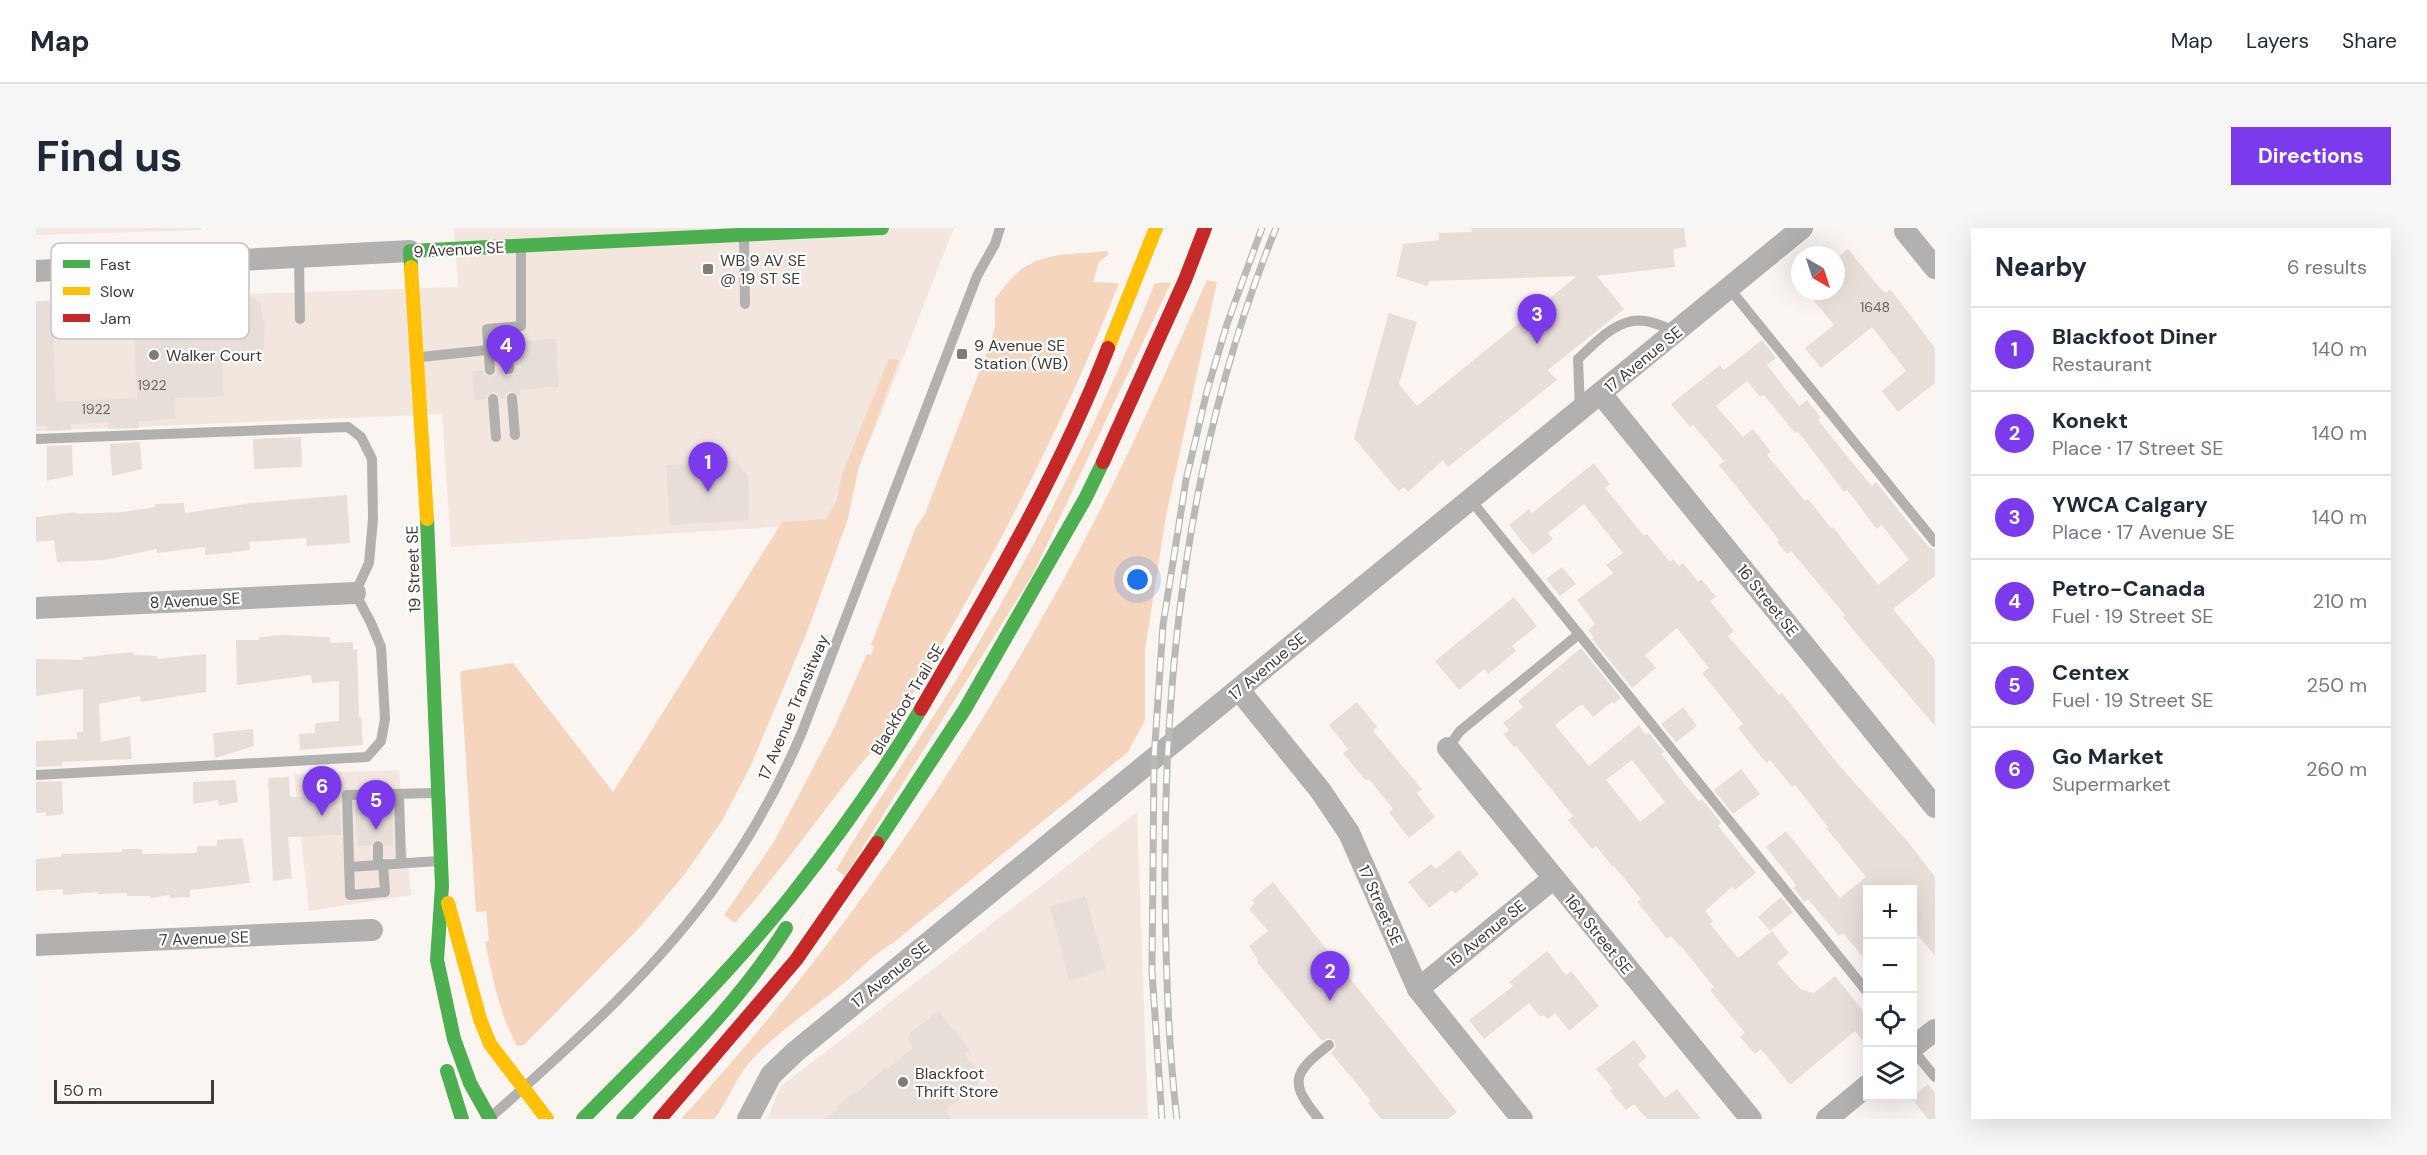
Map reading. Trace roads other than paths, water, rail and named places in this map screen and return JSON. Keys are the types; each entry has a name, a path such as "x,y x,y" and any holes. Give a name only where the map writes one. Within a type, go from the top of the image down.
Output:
{"main road":[{"name":"9 Avenue SE","path":"410,251 815,229 882,228"},
{"name":"Blackfoot Trail SE","path":"583,1119 694,1006 791,896 893,756 1022,534 1092,390 1156,228"},
{"path":"660,1119 795,960 894,819 965,709 1085,499 1114,440 1185,280 1205,228"},
{"name":"19 Street SE","path":"410,251 419,357 442,886 437,960 454,1039 470,1083 489,1119"},
{"path":"623,1119 722,1014 776,944 856,808"},
{"name":"19 Street SE","path":"442,886 480,1019 490,1044 547,1119"},
{"path":"435,1018 433,994 437,960"},
{"path":"443,1053 462,1119"}],"street":[{"name":"17 Avenue SE","path":"748,1119 771,1075 795,1052 1802,228"},
{"path":"1905,231 1935,268"},
{"name":"9 Avenue SE","path":"249,260 410,251"},
{"name":"9 Avenue SE","path":"36,271 51,270"},
{"name":"16 Street SE","path":"1600,394 1935,807"},
{"name":"8 Avenue SE","path":"36,608 355,593"},
{"name":"17 Street SE","path":"1239,690 1320,790 1348,833 1418,988 1522,1119"},
{"name":"16A Street SE","path":"1448,748 1751,1119"},
{"name":"15 Avenue SE","path":"1418,988 1554,878"},
{"name":"7 Avenue SE","path":"36,945 372,930"},
{"path":"1914,1047 1935,1030"},
{"path":"1827,1119 1863,1089"}],"lane":[{"name":"17 Avenue Transitway","path":"489,1119 572,1044 653,962 720,880 768,804 802,732 977,276 995,244 1000,228"},
{"path":"744,233 745,304"},
{"path":"490,370 487,329 521,326 521,245"},
{"path":"299,258 300,319"},
{"path":"1729,288 1935,542"},
{"path":"1580,410 1578,359 1592,345 1624,321 1645,321 1677,331"},
{"path":"419,357 507,348 509,369"},
{"path":"512,398 515,435"},
{"path":"493,399 496,437"},
{"path":"36,439 348,427 361,437 372,459 373,519 369,563 355,593 381,647 385,719 381,741 367,757 36,775"},
{"path":"1470,499 1863,987"},
{"path":"1448,748 1460,731 1578,634"},
{"path":"378,846 385,892 350,896 347,795 438,793"},
{"path":"375,794 375,807"},
{"path":"399,794 401,863"},
{"path":"349,867 441,861"},
{"path":"1319,1119 1298,1091 1298,1083 1306,1064 1329,1045"},
{"path":"1917,1055 1935,1077"}],"railway":[{"path":"1162,1119 1152,971 1154,759 1163,625 1186,480 1207,391 1227,324 1262,228"},
{"path":"1177,1119 1171,1063 1165,892 1169,722 1177,638 1188,554 1203,471 1222,389 1246,308 1276,228"}],"place":[{"name":"WB 9 AV SE @ 19 ST SE","path":"708,269"},
{"name":"YWCA Calgary","path":"1537,344"},
{"name":"9 Avenue SE Station (WB)","path":"962,354"},
{"name":"Walker Court","path":"154,355"},
{"name":"Petro-Canada","path":"506,375"},
{"name":"Blackfoot Diner","path":"708,492"},
{"name":"Go Market","path":"322,816"},
{"name":"Centex","path":"376,830"},
{"name":"Konekt","path":"1330,1001"},
{"name":"Blackfoot Thrift Store","path":"903,1082"}]}
